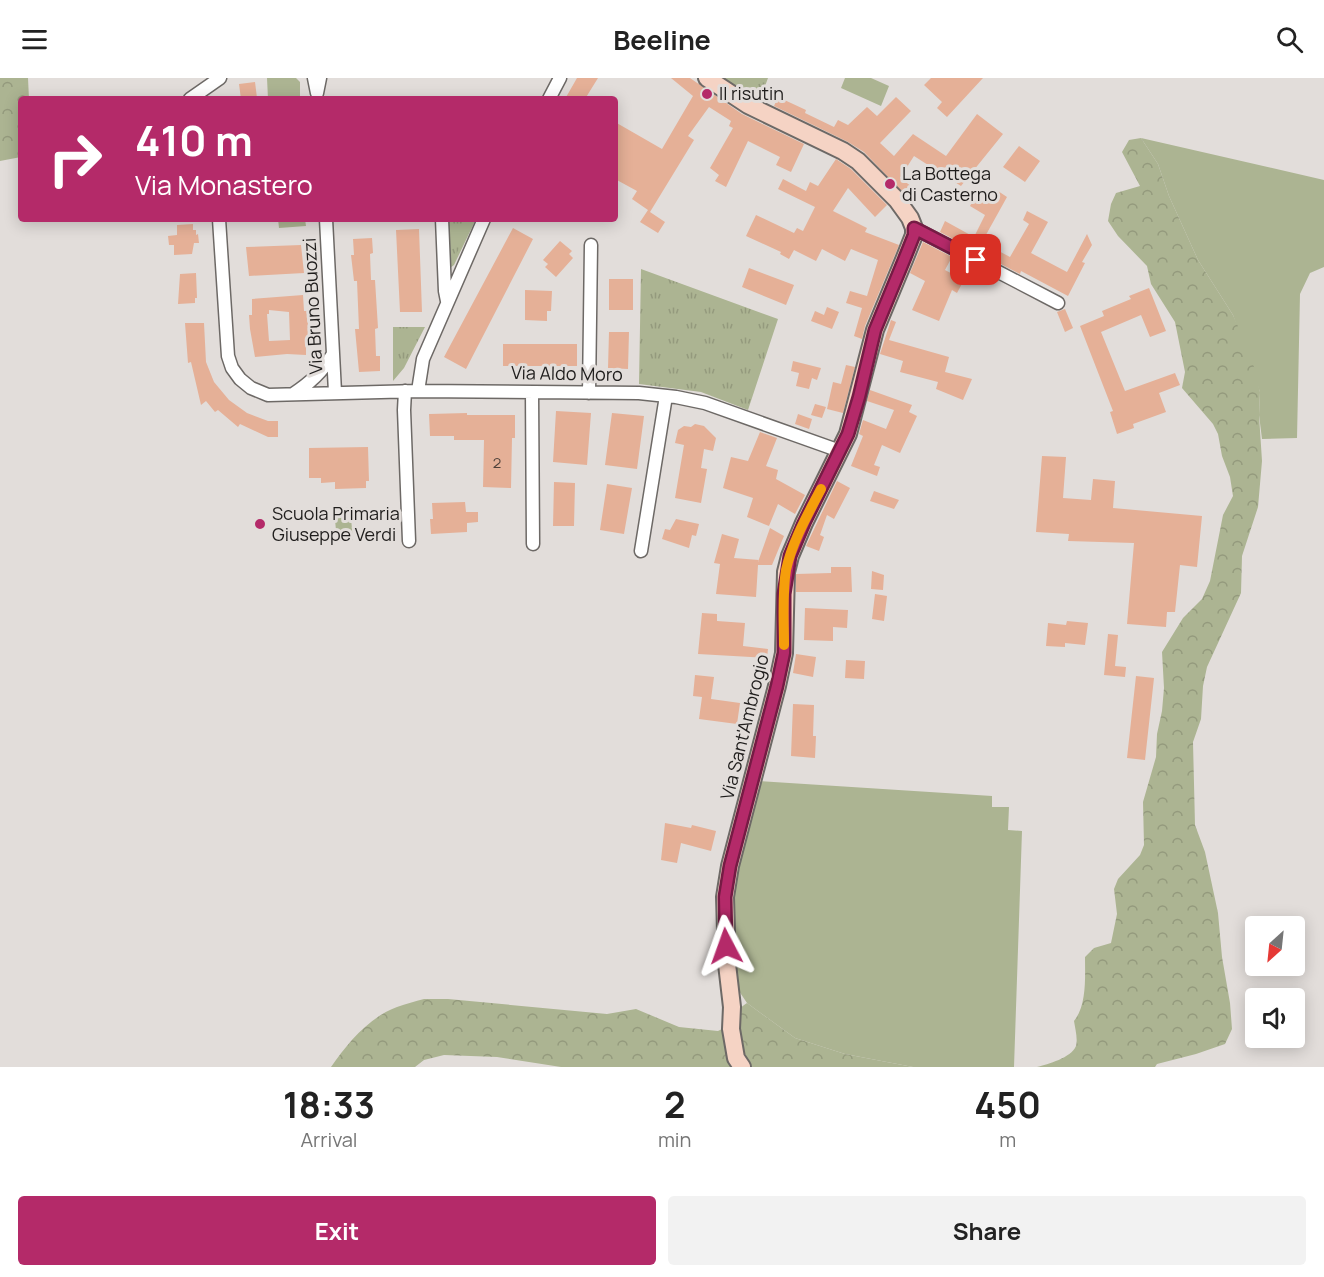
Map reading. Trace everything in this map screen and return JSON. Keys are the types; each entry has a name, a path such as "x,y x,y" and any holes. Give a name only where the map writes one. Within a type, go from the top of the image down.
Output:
{"street":[{"path":"551,96 560,78"},
{"path":"707,78 748,105 843,151 858,161 897,200 914,228 1058,303"},
{"path":"196,96 215,86"},
{"name":"Via Aldo Moro","path":"219,222 228,356 240,380 259,393 289,395 412,391 666,396 705,403 840,451"},
{"name":"Via Bruno Buozzi","path":"326,222 335,392"},
{"path":"442,222 444,291 447,301"},
{"path":"409,541 404,410 447,301 483,222"},
{"name":"Via Sant'Ambrogio","path":"742,1067 736,1058 731,1029 732,1007 725,897 730,866 780,675 784,653 786,572 804,523 848,434 875,330 908,252 914,228"},
{"path":"589,393 591,245"},
{"path":"289,395 315,378 325,368 333,353"},
{"path":"532,392 533,544"},
{"path":"641,550 666,396"}],"green space":[{"path":"0,78 28,78 29,96 18,96 18,158 0,161"},
{"path":"267,78 296,78 300,82 300,96 268,96"},
{"path":"719,78 768,78 760,100"},
{"path":"845,78 871,78 889,86 881,106 841,88"},
{"path":"1141,138 1324,180 1324,267 1310,273 1300,294 1297,438 1262,439 1259,415 1260,392 1233,315 1198,260 1169,196 1158,164"},
{"path":"1141,138 1158,164 1169,196 1198,260 1233,315 1254,367 1260,392 1262,461 1258,507 1242,556 1241,593 1207,667 1201,719 1193,742 1195,825 1205,852 1218,913 1232,1029 1225,1044 1157,1064 1155,1067 1037,1067 1064,1057 1076,1046 1074,1021 1083,999 1085,957 1094,948 1111,943 1117,914 1114,889 1118,879 1140,855 1144,845 1143,802 1156,757 1157,734 1162,711 1164,688 1162,652 1183,618 1202,599 1210,581 1223,515 1233,496 1218,434 1213,424 1182,388 1185,372 1175,322 1151,284 1147,266 1118,236 1108,221 1116,193 1140,186 1122,152 1129,140"},
{"path":"278,222 305,222 306,226 279,228"},
{"path":"445,222 475,222 454,265 450,268"},
{"path":"450,222 472,222 452,263"},
{"path":"641,269 778,319 748,410 701,392 639,384"},
{"path":"393,327 425,327 404,368 393,381"},
{"path":"350,507 353,540 337,541 334,509"},
{"path":"758,781 992,796 992,807 1009,807 1008,830 1022,831 1014,1067 913,1067 845,1054 795,1038 747,1003 737,988 732,895"},
{"path":"424,999 448,999 607,1014 636,1009 679,1027 718,1031 726,1026 747,1003 795,1038 845,1054 913,1067 561,1067 497,1057 444,1055 424,1060 415,1067 331,1067 344,1049 377,1017 397,1007"}],"building":[{"path":"577,78 598,78 587,96 567,96"},
{"path":"671,78 690,78 742,114 804,144 791,172 776,165 780,157 748,141 726,187 715,181 719,175 710,168 733,128 729,126 731,121 709,107 688,136 694,140 650,212 665,222 658,233 640,222 648,210 632,199 637,191 618,181 618,124 662,149 693,96"},
{"path":"931,78 983,78 947,117 937,108 942,102 924,85"},
{"path":"255,82 257,96 241,96 239,84"},
{"path":"778,97 834,127 838,120 848,125 867,107 877,116 896,97 911,111 880,143 894,156 913,134 946,156 977,114 1003,134 961,186 914,156 900,178 915,189 908,198 864,152 774,106"},
{"path":"1019,146 1040,161 1025,182 1003,167"},
{"path":"836,159 851,169 887,205 875,217 848,188 833,211 867,228 865,232 899,245 865,326 862,339 854,336 862,308 846,303 850,291 867,296 878,260 851,249 845,261 822,249 816,261 794,250 789,259 780,254 781,252 746,236 756,215 794,233 797,228 803,231 815,207 778,189 783,179 806,191 810,182 818,186"},
{"path":"998,191 1007,197 982,242 1010,257 1029,224 1023,220 1027,211 1048,222 1031,253 1067,272 1087,234 1092,245 1082,262 1085,263 1068,296 940,232 945,221 974,237 985,215 970,206 978,192 993,200"},
{"path":"193,224 193,230 196,230 196,235 198,234 199,243 194,243 192,254 174,255 174,245 169,245 168,236 177,235 177,225"},
{"path":"513,228 533,239 466,369 444,357"},
{"path":"419,229 422,312 400,312 396,230"},
{"path":"372,238 371,280 375,280 378,328 375,329 376,356 380,356 380,371 359,372 355,329 359,329 357,281 354,281 351,255 354,255 353,239"},
{"path":"560,241 572,251 569,254 573,258 556,277 545,267 548,264 543,260"},
{"path":"923,242 952,257 945,270 964,280 957,293 952,290 939,321 912,310 925,281 910,273"},
{"path":"301,245 304,273 249,276 246,247"},
{"path":"749,268 794,285 786,305 742,287"},
{"path":"196,273 197,298 195,298 195,303 178,304 180,274"},
{"path":"609,279 633,279 633,310 609,310"},
{"path":"1149,288 1166,331 1150,337 1141,315 1101,332 1125,391 1175,373 1180,385 1159,393 1166,412 1133,424 1134,428 1117,434 1110,412 1113,411 1080,326 1104,316 1102,311 1131,299 1129,296"},
{"path":"525,290 552,291 551,311 547,311 547,321 525,320"},
{"path":"303,295 304,311 307,311 309,339 306,340 306,355 255,357 249,315 252,315 252,299","holes":["269,310 289,312 290,340 269,341 267,314"]},
{"path":"827,307 839,312 832,329 811,321 815,311 824,315"},
{"path":"1065,309 1073,328 1065,332 1057,312"},
{"path":"891,320 896,322 889,340 949,357 945,372 972,379 963,400 936,389 938,382 900,372 903,361 880,354"},
{"path":"185,323 204,323 206,362 214,382 229,400 247,413 268,421 278,421 278,437 268,437 240,424 238,427 218,410 215,412 206,401 201,405 191,362 188,363"},
{"path":"609,332 629,332 628,369 608,368"},
{"path":"503,344 577,344 577,366 503,366"},
{"path":"793,361 821,368 817,380 812,378 809,389 796,386 799,373 791,371"},
{"path":"846,365 855,367 843,413 827,409 833,382 841,384"},
{"path":"870,390 912,405 909,412 917,416 900,453 882,445 874,465 880,467 877,476 851,466 863,436 859,434 863,420 886,429 894,410 867,401"},
{"path":"815,404 826,407 822,418 811,415"},
{"path":"556,411 591,413 587,465 553,462"},
{"path":"467,413 467,415 515,415 511,488 483,487 484,440 454,440 454,436 430,436 429,414"},
{"path":"612,413 644,416 637,469 605,465"},
{"path":"798,414 812,419 809,429 795,424"},
{"path":"695,424 704,426 716,438 713,451 704,449 701,468 707,469 701,503 675,498 684,445 675,443 678,430"},
{"path":"760,432 777,438 766,466 778,470 776,479 805,495 795,514 778,504 769,526 747,517 753,498 723,488 731,457 748,461"},
{"path":"368,447 369,481 366,481 366,488 335,489 335,482 321,483 321,478 309,478 309,448"},
{"path":"1042,456 1066,457 1063,498 1091,500 1093,479 1115,481 1113,508 1202,516 1197,567 1180,565 1175,612 1167,612 1166,627 1127,624 1134,543 1068,541 1069,534 1036,532"},
{"path":"837,481 850,488 834,519 827,515 820,535 824,537 819,551 806,546"},
{"path":"554,482 575,483 574,526 553,526"},
{"path":"607,484 632,488 624,534 600,530"},
{"path":"874,491 899,500 894,509 870,501"},
{"path":"465,502 466,512 478,512 478,522 467,523 467,532 431,534 432,503"},
{"path":"676,519 699,524 696,536 692,535 689,548 662,539 665,529 670,530"},
{"path":"770,528 784,536 772,565 758,565 756,597 716,594 720,564 714,563 722,534 739,539 734,558 759,560"},
{"path":"831,567 851,567 852,592 796,592 796,574 831,573"},
{"path":"872,571 884,575 883,590 871,589"},
{"path":"875,594 887,596 884,621 872,619"},
{"path":"805,608 848,610 847,628 833,627 833,641 804,640"},
{"path":"702,613 717,614 717,621 745,623 743,646 768,649 767,658 698,654"},
{"path":"1067,621 1088,623 1085,645 1065,643 1065,647 1046,646 1048,623 1066,625"},
{"path":"1108,634 1118,635 1115,666 1126,667 1125,677 1104,675"},
{"path":"796,654 816,657 813,677 793,673"},
{"path":"846,660 865,661 864,679 845,678"},
{"path":"695,675 714,677 711,699 740,703 737,724 699,719 702,697 693,696"},
{"path":"1136,676 1154,678 1145,760 1127,758"},
{"path":"793,704 814,705 815,758 791,756"},
{"path":"665,823 691,828 692,825 716,831 711,851 681,843 677,863 661,860"}],"slow traffic":[{"path":"784,645 786,572 790,556 821,489"}],"place":[{"name":"Il risutin","path":"707,94"},
{"name":"La Bottega di Casterno","path":"890,184"},
{"name":"Scuola Primaria Giuseppe Verdi","path":"260,524"}],"route":[{"path":"726,946 724,911 730,866 770,718 784,653 784,594 790,556 848,434 875,330 914,235 914,228 976,260"}]}
